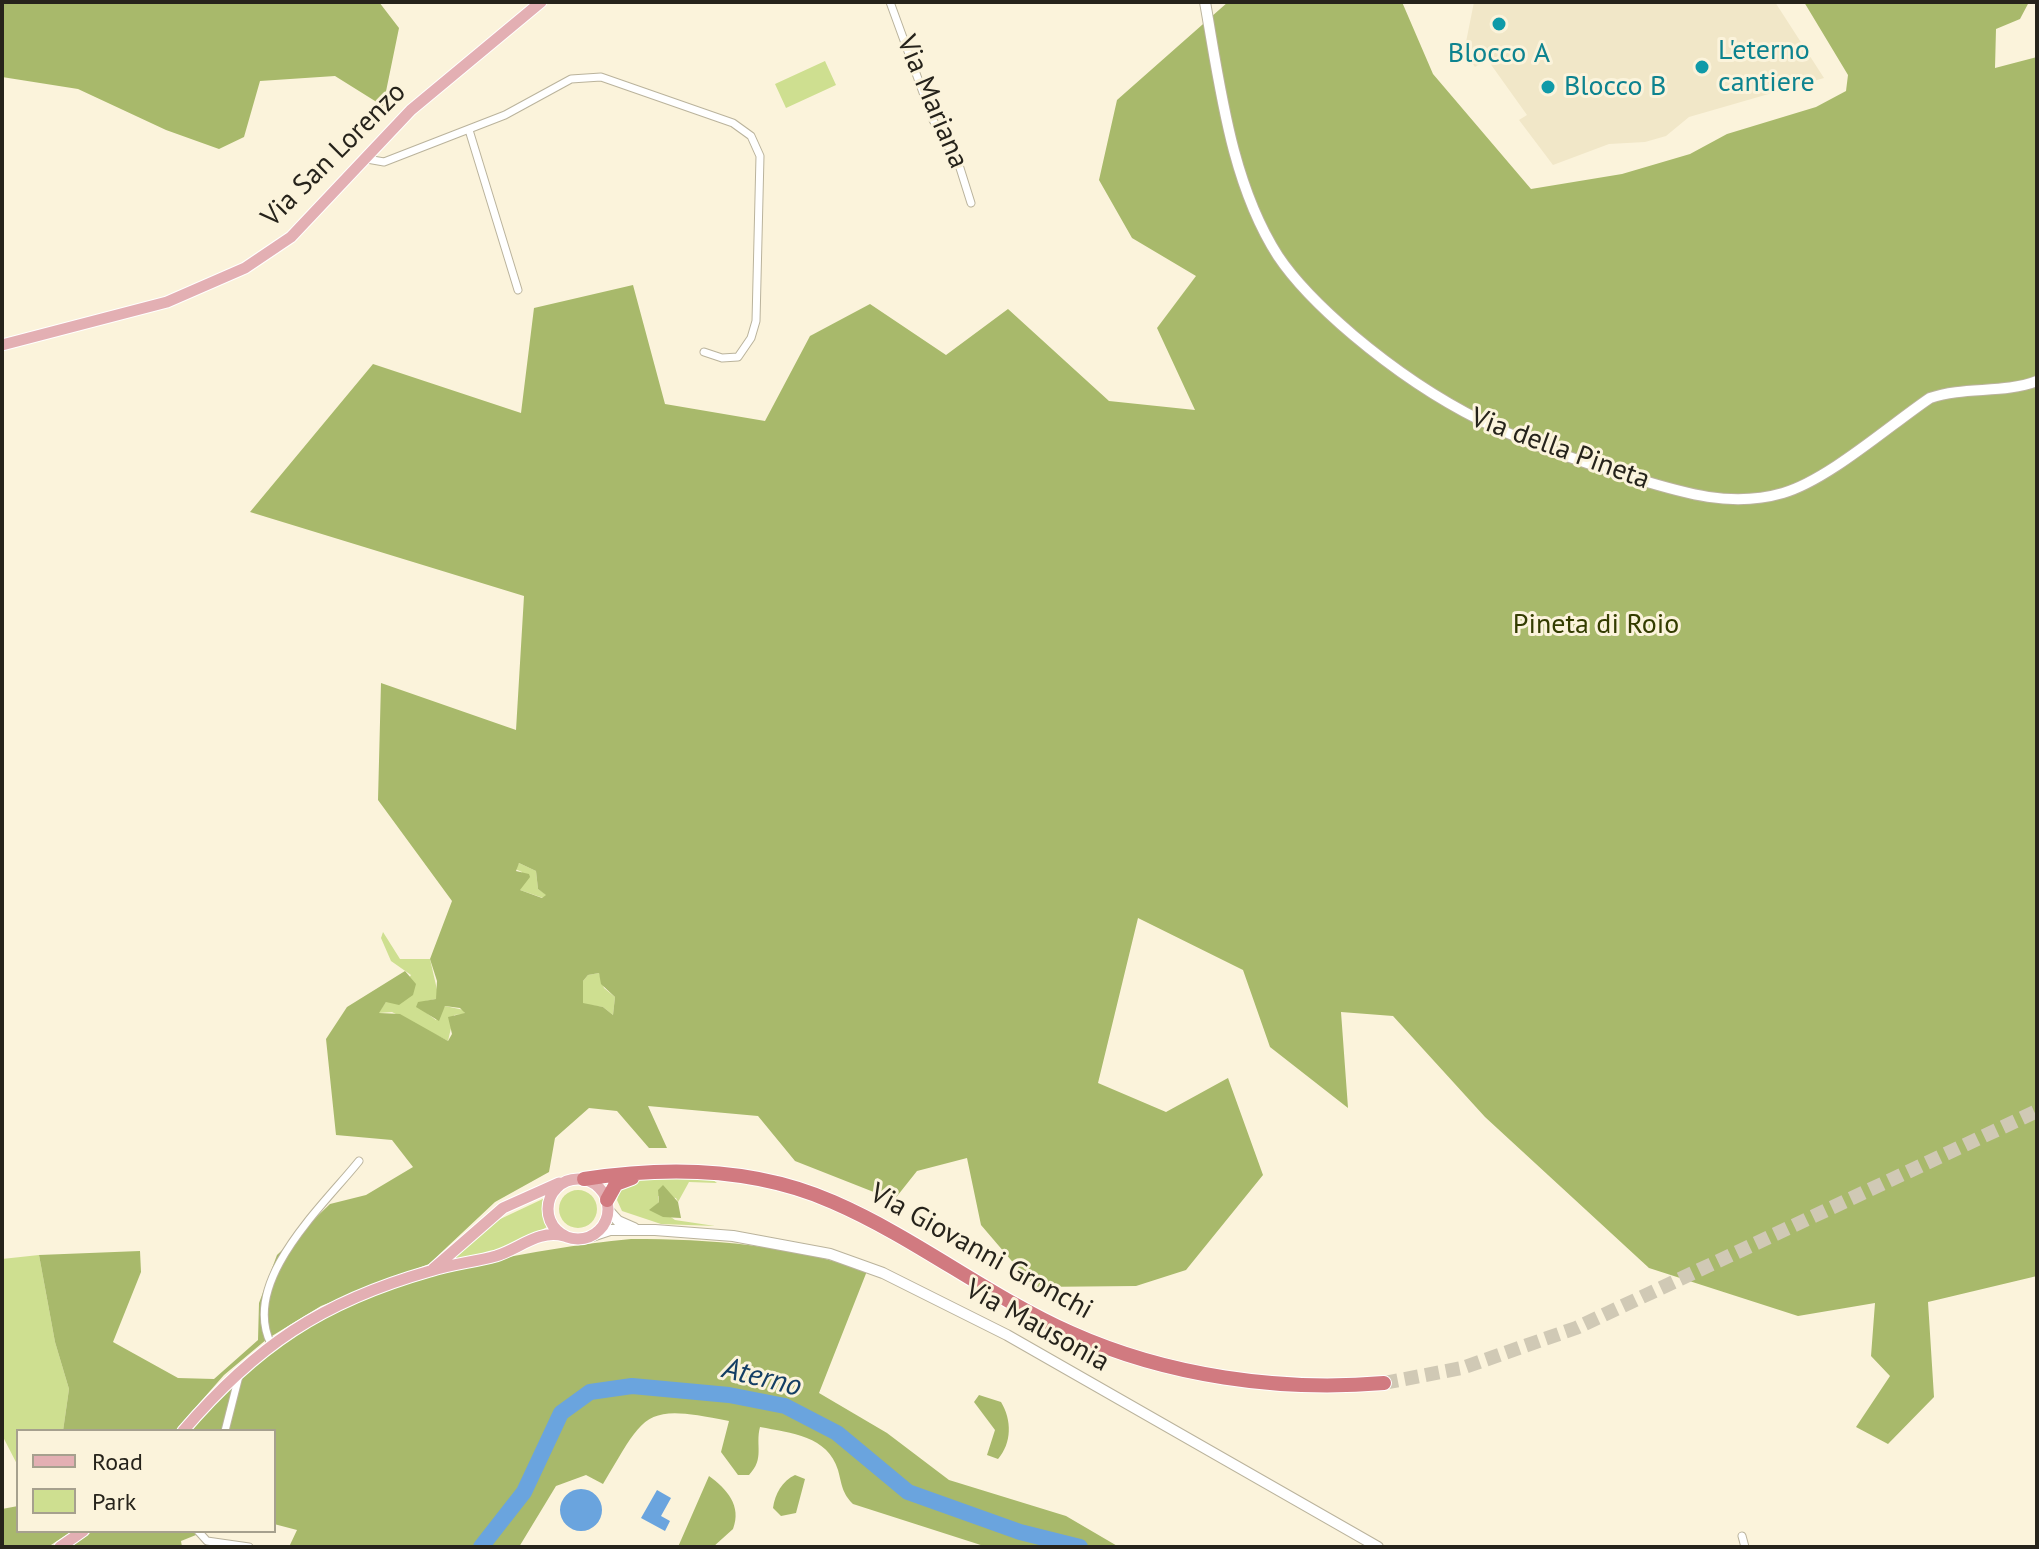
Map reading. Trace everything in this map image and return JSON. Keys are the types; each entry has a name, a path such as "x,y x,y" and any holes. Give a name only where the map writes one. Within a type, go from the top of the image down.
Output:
{"highway":[{"name":"Via Giovanni Gronchi","path":"577,1179 653,1170 697,1171 768,1182 830,1201 1012,1304 1072,1334 1138,1358 1256,1381 1322,1385 1384,1383"},
{"name":"Via Giovanni Gronchi","path":"608,1205 614,1186 628,1179 697,1171"}],"main road":[{"name":"Via San Lorenzo","path":"2,345 167,302 245,268 291,237 411,110 541,2"},
{"name":"Via della Pineta","path":"1205,2 1222,93 1244,183 1279,257 1328,314 1379,357 1438,400 1490,426 1551,452 1694,497 1748,499 1783,493 1809,483 1930,398 1952,390 2007,388 2037,381"},
{"path":"185,1429 238,1370 271,1344 324,1311 433,1270 499,1255 542,1235 578,1239 592,1236 604,1225 608,1205 598,1186 577,1179 503,1208 433,1270"},
{"path":"564,1236 551,1224 548,1206 555,1189 577,1179"},
{"name":"Via Mausonia","path":"608,1205 624,1225 644,1230"},
{"name":"Via Mausonia","path":"592,1236 610,1230 733,1236 853,1261 910,1284 1007,1335 1378,1547"},
{"path":"60,1547 80,1533"}],"street":[{"name":"Via Mariana","path":"890,2 933,120 960,168 971,203"},
{"path":"367,159 384,162 519,108 561,83 592,76 733,123 751,136 757,145 761,168 754,330 738,357 722,358 704,352"},
{"path":"469,130 518,290"},
{"path":"271,1344 264,1311 273,1275 294,1241 359,1161"},
{"path":"226,1429 241,1376 238,1370"},
{"path":"200,1533 207,1541 249,1547"},
{"path":"1742,1536 1745,1547"}],"shaded area":[{"path":"1474,2 1775,2 1824,78 1689,117 1666,136 1645,142 1609,144 1553,165 1519,120 1527,115 1487,59 1475,67 1464,52"}],"green space":[{"path":"2,2 379,2 399,28 383,106 335,76 260,81 244,137 219,149 166,130 78,89 2,77"},
{"name":"Pineta di Roio","path":"1228,2 1402,2 1433,74 1531,189 1622,174 1690,154 1727,134 1816,107 1846,91 1848,75 1804,2 2029,2 2020,19 1996,29 1995,68 2037,57 2037,1276 1928,1302 1934,1397 1888,1444 1856,1427 1890,1376 1871,1356 1875,1303 1798,1316 1649,1268 1485,1117 1393,1016 1341,1012 1348,1108 1270,1047 1243,970 1138,918 1098,1083 1166,1112 1228,1078 1263,1175 1186,1270 1136,1286 1034,1287 981,1225 967,1158 917,1171 894,1200 795,1161 758,1116 648,1106 667,1148 649,1148 617,1111 589,1108 555,1138 549,1172 495,1202 429,1264 321,1306 267,1339 224,1375 177,1429 63,1429 69,1389 55,1342 39,1255 140,1251 141,1272 113,1342 178,1378 214,1379 258,1340 259,1303 277,1255 330,1204 366,1195 413,1167 392,1140 336,1135 326,1039 347,1007 405,971 416,984 413,995 399,1005 386,1002 379,1013 400,1014 448,1041 452,1034 448,1017 465,1013 460,1008 445,1006 439,1021 416,1007 418,1002 436,999 437,981 430,959 452,901 378,800 381,683 516,730 524,596 250,512 373,364 521,413 534,308 633,285 665,404 765,421 810,336 870,304 946,355 1008,309 1109,401 1195,410 1157,328 1196,276 1132,238 1099,180 1117,100","holes":["519,863 536,871 538,889 546,895 542,898 520,890 530,877 516,871","599,973 601,984 615,997 613,1015 603,1007 583,1003 583,981 588,975"]},
{"path":"825,61 836,85 786,108 775,84"},
{"path":"519,863 536,871 538,889 547,895 543,898 520,890 522,872 515,869"},
{"path":"383,932 400,959 430,959 438,994 436,999 426,1001 424,1011 436,1020 445,1006 464,1010 465,1014 454,1015 448,1041 392,1012 378,1013 386,1002 393,1001 411,975 391,961 381,938"},
{"path":"599,973 604,988 615,997 613,1015 603,1007 583,1004 583,981 588,975"},
{"path":"667,1175 708,1176 717,1183 689,1182 678,1202 676,1198 658,1196 659,1202 655,1206 675,1220 715,1226 661,1224 622,1211 617,1200 620,1188 635,1180"},
{"path":"663,1185 678,1202 681,1218 663,1217 649,1210 659,1202 658,1190"},
{"path":"578,1190 591,1196 597,1209 591,1222 578,1228 565,1222 559,1209 565,1196"},
{"path":"547,1197 544,1209 549,1226 503,1250 449,1261 496,1221"},
{"path":"631,1239 750,1245 809,1255 867,1271 819,1393 887,1433 949,1480 1066,1516 1119,1547 987,1547 853,1504 844,1492 838,1470 826,1450 807,1438 772,1429 760,1427 757,1463 749,1475 738,1475 721,1452 729,1421 679,1413 662,1414 639,1428 603,1484 586,1475 556,1486 519,1547 289,1547 297,1530 276,1525 276,1429 193,1429 269,1354 334,1313 373,1296 459,1268"},
{"path":"39,1255 55,1342 69,1389 63,1429 16,1429 16,1462 2,1435 2,1259"},
{"path":"979,1395 1001,1402 1007,1416 1008,1439 998,1459 987,1455 995,1430 974,1402"},
{"path":"795,1475 805,1479 796,1513 781,1516 773,1508 775,1498 783,1484"},
{"path":"709,1476 731,1499 736,1513 733,1529 713,1547 678,1547"},
{"path":"16,1506 16,1533 69,1533 48,1547 2,1547 2,1509"},
{"path":"90,1533 201,1533 181,1541 182,1547 71,1547"}],"water":[{"path":"581,1489 596,1495 602,1510 596,1525 581,1531 566,1525 560,1510 566,1495"},
{"path":"657,1490 671,1498 661,1516 670,1521 665,1531 641,1518"}],"waterway":[{"name":"Aterno","path":"481,1547 524,1492 561,1413 590,1392 632,1386 729,1395 785,1406 837,1433 908,1492 1020,1532 1080,1547"}],"tunnel":[{"path":"1384,1383 1462,1368 1576,1328 2037,1111"}],"place":[{"name":"Blocco A","path":"1499,24"},
{"name":"L'eterno cantiere","path":"1702,67"},
{"name":"Blocco B","path":"1548,87"}]}
